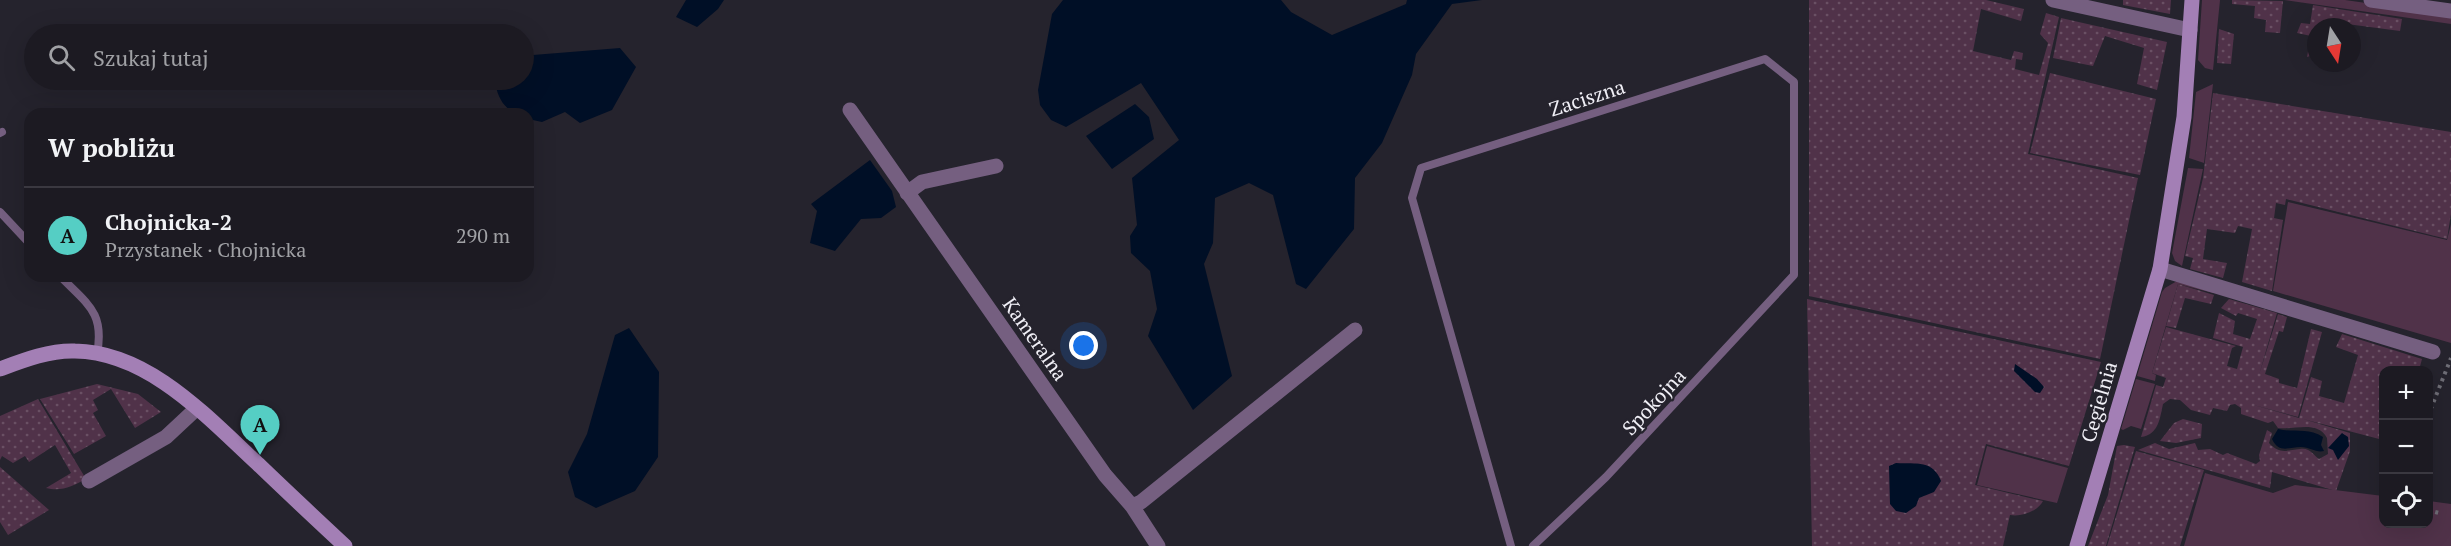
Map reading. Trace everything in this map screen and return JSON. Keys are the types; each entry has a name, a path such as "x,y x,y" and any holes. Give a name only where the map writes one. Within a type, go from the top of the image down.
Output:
{"street":[{"path":"2053,0 2190,30"},
{"name":"Cegielnia","path":"2078,546 2160,269 2184,117 2192,0"},
{"path":"2371,0 2451,11"},
{"name":"Kameralna","path":"850,110 1105,475 1132,506 1158,546"},
{"path":"906,193 922,182 996,166"},
{"path":"2160,269 2433,352"},
{"path":"1132,506 1141,502 1355,330"},
{"path":"0,369 47,354 75,351 98,354 143,370 196,409 345,546"},
{"path":"89,481 166,437 196,409"}],"lane":[{"name":"Zaciszna","path":"1511,546 1412,198 1421,168 1765,59 1794,82 1794,275"},
{"path":"0,212 24,238"},
{"name":"Spokojna","path":"1533,546 1606,477 1794,275"},
{"path":"65,282 98,319 101,334 98,354"}],"path":[{"path":"2433,403 2451,358"},
{"path":"2433,511 2439,513"}],"shaded area":[{"path":"1809,0 1986,0 2024,9 2021,21 1981,9 1973,51 2011,60 2014,51 2023,53 2022,60 2016,59 2015,69 2039,75 2048,43 2040,34 2046,13 2059,17 2028,154 2138,178 2100,359 1809,296"},
{"path":"2123,0 2171,0 2170,14 2123,5"},
{"path":"2202,0 2220,0 2213,70 2205,68 2198,60"},
{"path":"2232,0 2283,1 2280,33 2265,32 2266,20 2254,18 2255,6 2232,4"},
{"path":"2284,0 2345,0 2451,15 2451,24"},
{"path":"2313,5 2402,19 2400,31 2361,26 2361,18 2311,18"},
{"path":"2061,18 2167,42 2157,90 2137,84 2144,48 2105,36 2093,66 2053,58"},
{"path":"2301,23 2307,24 2307,35 2297,33"},
{"path":"2219,29 2234,34 2231,64 2217,63"},
{"path":"2050,73 2156,99 2140,175 2030,153"},
{"path":"2213,84 2204,163 2189,158 2196,92"},
{"path":"2213,93 2451,132 2451,214 2447,239 2286,199 2285,205 2276,203 2274,218 2283,220 2272,291 2242,282 2252,229 2238,226 2235,233 2207,229 2203,259 2227,263 2223,278 2190,269 2193,258 2185,256 2203,178"},
{"path":"2188,168 2203,169 2182,266 2175,261 2172,253"},
{"path":"2288,202 2447,240 2451,224 2451,343 2273,291"},
{"path":"2177,281 2214,291 2213,293 2178,284 2152,373 2156,375 2155,381 2137,376 2162,292"},
{"path":"2178,284 2214,295 2211,304 2185,298 2176,328 2166,326"},
{"path":"1807,299 2101,362 2069,466 1986,444 1975,485 2043,501 2028,513 2010,515 2003,546 1812,546"},
{"path":"2229,299 2277,313 2259,375 2278,314 2287,317 2283,332 2279,331 2265,374 2279,379 2279,383 2297,388 2311,329 2322,332 2298,417 2250,404 2299,418 2311,377 2322,381 2319,396 2344,403 2358,355 2336,347 2342,334 2422,359 2420,366 2379,366 2379,439 2303,419 2350,433 2350,451 2336,491 2272,472 2270,488 2138,450 2155,443 2169,449 2195,443 2198,450 2210,449 2223,455 2227,453 2256,464 2260,461 2259,455 2267,430 2272,433 2269,443 2277,449 2284,451 2306,449 2319,459 2328,454 2327,438 2318,429 2312,427 2278,428 2273,421 2268,423 2241,414 2241,408 2235,404 2230,405 2227,411 2213,408 2210,415 2191,410 2180,400 2170,399 2163,404 2159,420 2152,433 2141,437 2156,385 2163,387 2166,378 2152,373 2166,327 2236,346 2232,348 2227,366 2237,369 2243,347 2213,338 2219,313 2235,321 2233,334 2250,339 2257,319 2238,313 2236,316 2221,308"},
{"path":"2136,379 2155,384 2141,429 2131,426 2123,430 2121,429"},
{"path":"97,384 138,394 161,412 135,428 111,389 93,400 98,410 93,413 106,436 74,454 40,399"},
{"path":"38,399 86,479 62,489 46,488 71,473 55,445 29,462 25,456 13,463 2,456 0,460 0,416"},
{"path":"2183,419 2202,424 2201,438 2176,443 2160,441 2174,423"},
{"path":"1987,446 2068,468 2057,503 1977,485"},
{"path":"2117,446 2135,447 2106,546 2088,546 2108,495"},
{"path":"2136,451 2204,470 2180,546 2107,546"},
{"path":"0,467 49,510 8,535 0,522"},
{"path":"2205,473 2273,493 2295,485 2379,496 2379,528 2433,528 2433,502 2451,504 2451,546 2184,546"}],"water":[{"path":"686,0 724,0 718,9 697,27 676,17"},
{"path":"1063,0 1281,0 1291,12 1332,35 1406,4 1407,0 1482,0 1452,4 1416,54 1412,75 1382,143 1355,178 1354,229 1306,289 1296,284 1273,195 1249,183 1215,198 1213,243 1204,264 1232,376 1193,410 1148,336 1157,309 1150,271 1131,253 1130,236 1137,225 1132,178 1179,140 1141,83 1066,127 1051,120 1040,105 1038,90 1052,14"},
{"path":"620,48 636,67 612,110 580,123 565,112 542,122 534,120 534,108 508,108 502,102 497,90 534,90 534,55"},
{"path":"1135,104 1149,117 1154,139 1112,169 1086,136"},
{"path":"870,160 892,191 896,207 881,218 861,219 835,251 810,243 817,211 811,204"},
{"path":"629,328 659,372 658,457 635,491 596,508 575,497 568,472 587,434 615,335"},
{"path":"2015,364 2037,379 2044,387 2040,393 2035,392 2014,371"},
{"path":"2278,429 2317,434 2323,437 2321,445 2324,451 2304,447 2285,449 2278,447 2272,439"},
{"path":"2342,433 2348,437 2349,446 2338,460 2333,450 2328,448"},
{"path":"1896,463 1929,466 1938,474 1941,481 1934,492 1919,498 1916,506 1906,513 1896,511 1890,504 1889,466"}],"place":[{"name":"Chojnicka-2","path":"260,455"}]}
